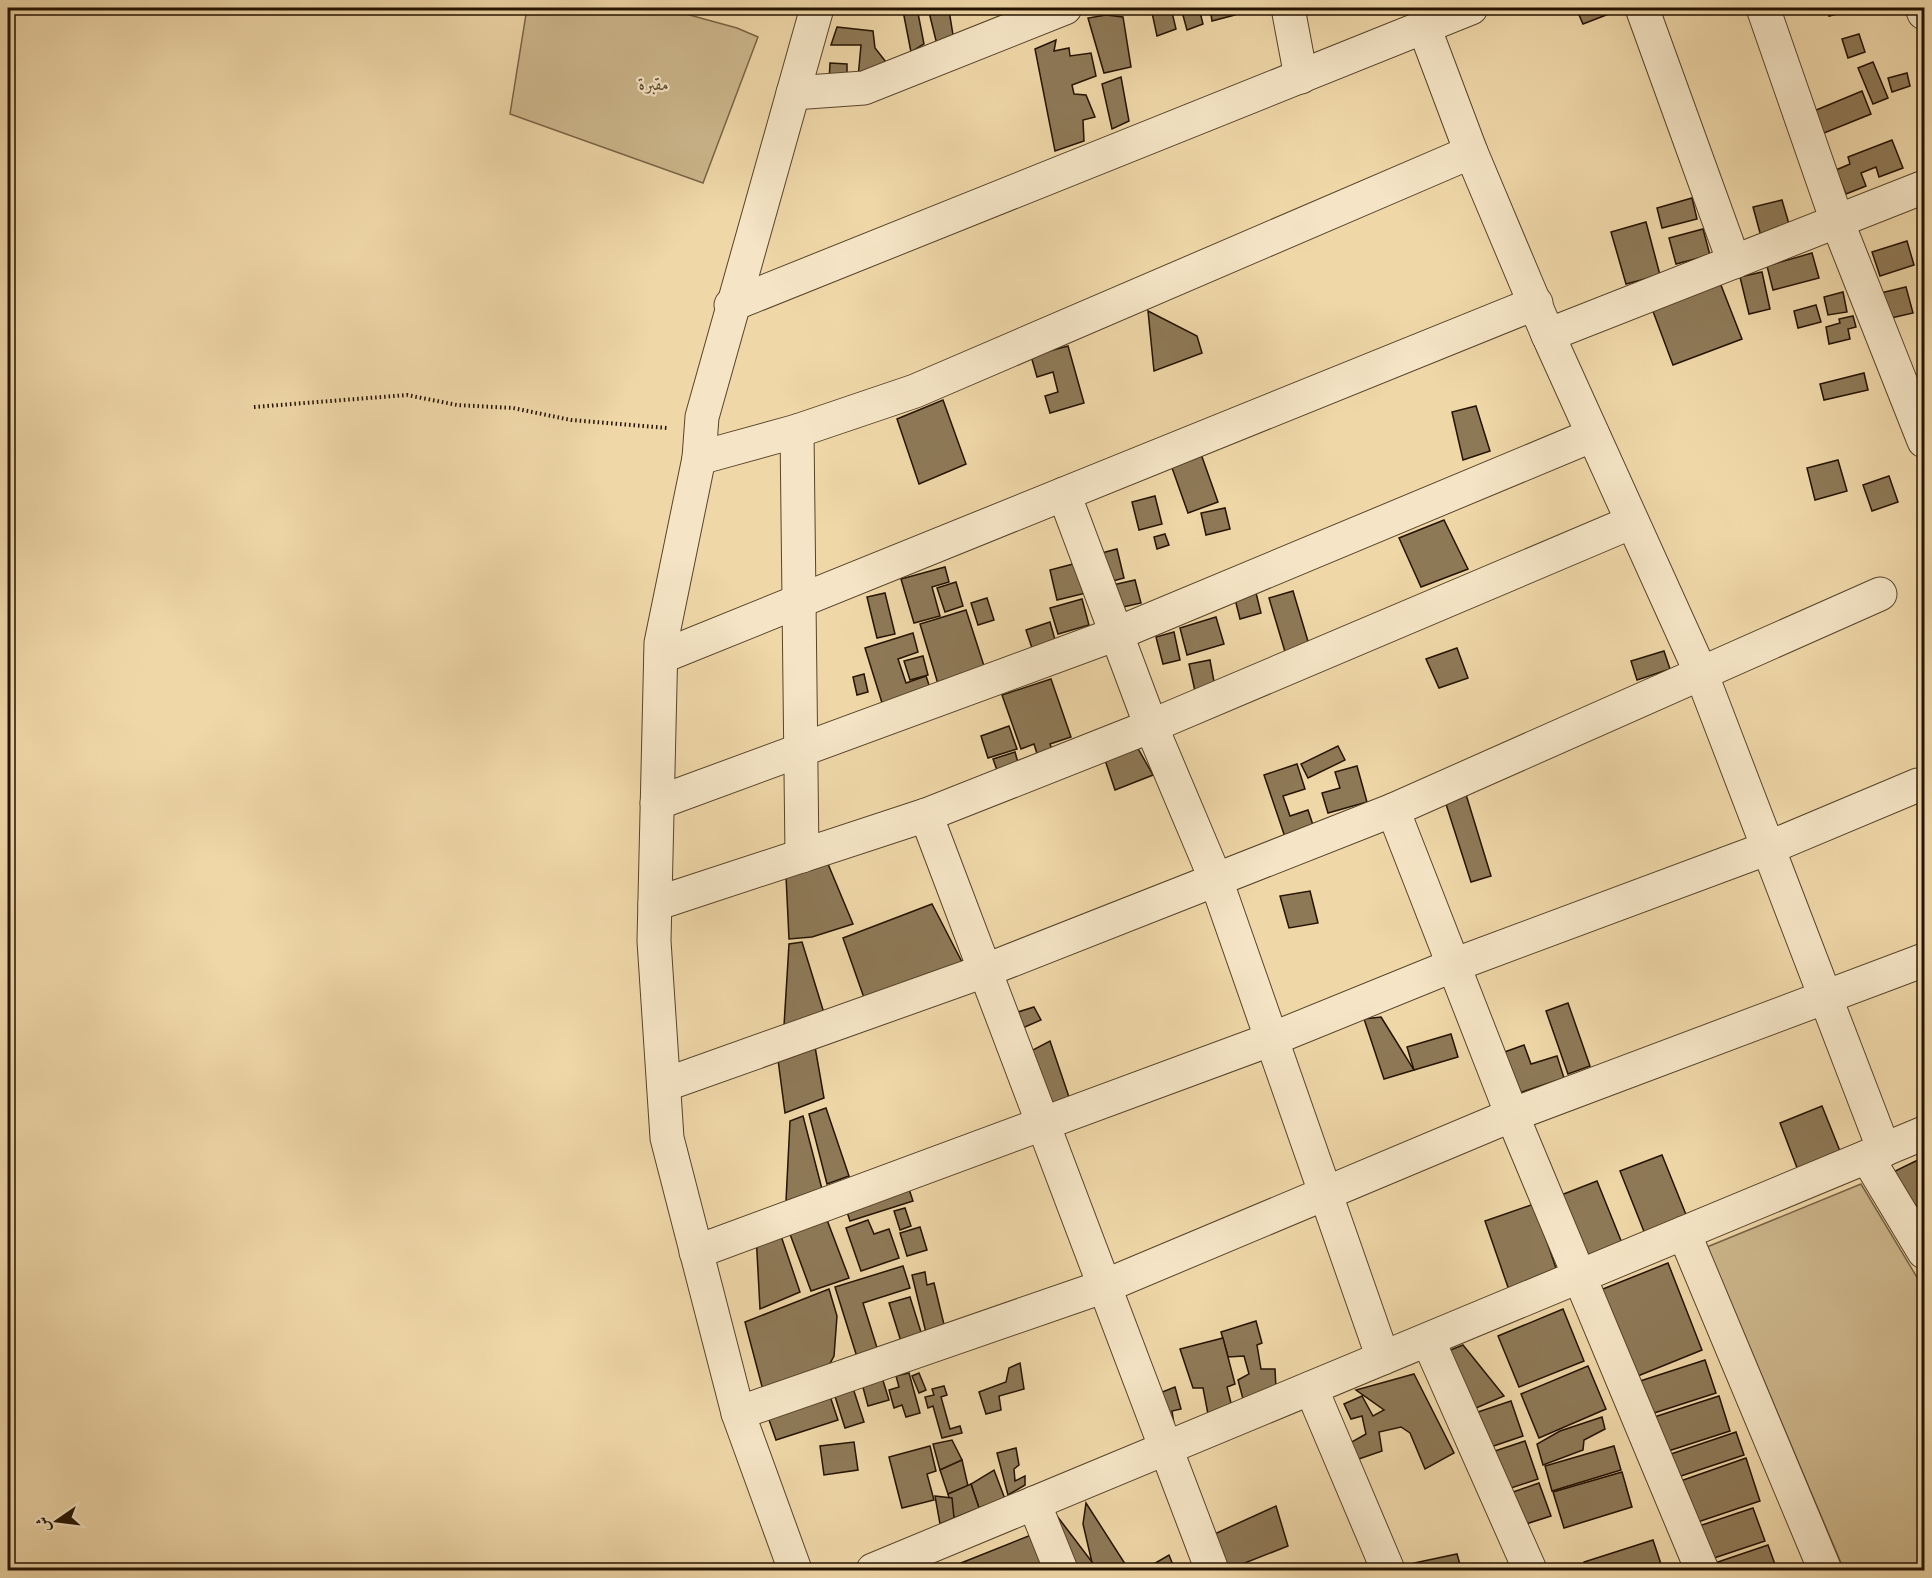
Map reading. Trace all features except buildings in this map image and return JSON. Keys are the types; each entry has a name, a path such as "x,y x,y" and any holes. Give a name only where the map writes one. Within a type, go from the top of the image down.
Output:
{"street":[{"path":"795,1570 738,1413 667,1138 654,941 661,657 700,444 731,305 817,8"},
{"path":"793,93 864,88 1065,8"},
{"path":"1288,8 1301,77"},
{"path":"731,305 1471,8"},
{"path":"1642,8 1734,262"},
{"path":"1763,8 1837,221 1924,441"},
{"path":"1922,8 1924,13"},
{"path":"1424,27 1471,152 1548,335 1701,673 1824,998 1875,1153 1924,1252"},
{"path":"700,444 797,431 915,391 1471,152"},
{"path":"1548,335 1924,187"},
{"path":"661,657 1536,303"},
{"path":"797,431 802,856"},
{"path":"657,803 1116,634 1593,435"},
{"path":"1064,494 1152,726 1216,880 1383,1358"},
{"path":"655,904 926,815 1152,726 1632,522"},
{"path":"663,1085 984,970 1393,810 1880,594"},
{"path":"696,1252 1272,1039 1454,965 1768,848 1918,785"},
{"path":"1393,810 1512,1115 1702,1570"},
{"path":"926,815 1212,1570"},
{"path":"738,1413 1104,1286 1326,1195 1512,1115 1924,960"},
{"path":"889,1567 1034,1503 1924,1133"},
{"path":"1683,1233 1825,1570"},
{"path":"1428,1340 1530,1570"},
{"path":"1311,1388 1388,1570"},
{"path":"1034,1503 1061,1570"}],"path":[{"path":"254,407 406,395 457,405 513,408 700,444"},
{"path":"1916,1570 1924,1550"}],"green space":[{"name":"مقبرة","path":"527,8 664,8 737,28 758,37 703,183 510,114"},
{"path":"1861,1184 1924,1289 1924,1570 1844,1570 1707,1247"}]}
